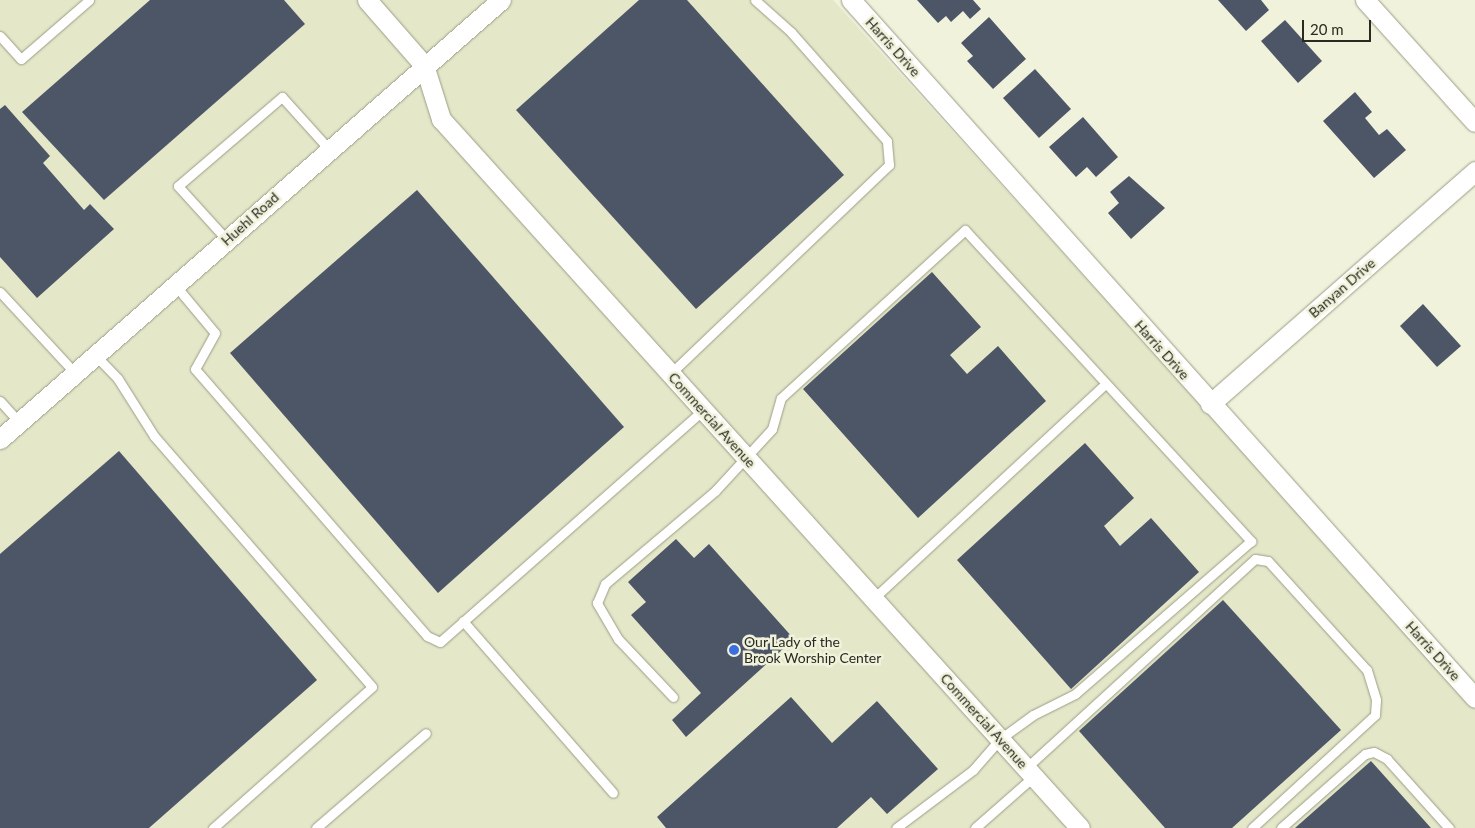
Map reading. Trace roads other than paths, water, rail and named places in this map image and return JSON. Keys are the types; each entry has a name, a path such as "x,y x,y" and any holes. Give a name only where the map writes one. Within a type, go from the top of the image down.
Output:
{"street":[{"name":"Commercial Avenue","path":"366,0 424,66 441,119 1080,828"},
{"name":"Huehl Road","path":"0,439 328,148 501,0"},
{"name":"Harris Drive","path":"851,0 1210,404 1475,698"},
{"path":"1366,0 1475,122"},
{"name":"Banyan Drive","path":"1210,404 1475,171"}],"lane":[{"path":"0,36 21,59 88,0"},
{"path":"670,374 889,165 887,142 791,32 755,0"},
{"path":"226,240 178,186 282,97 328,148"},
{"path":"673,697 618,639 598,603 604,584 747,459 772,429 781,398 965,230 1251,541 1075,694 1033,715 1000,739 973,770 896,828"},
{"path":"175,285 215,333 195,369 427,636 440,642 703,410"},
{"path":"0,292 75,373"},
{"path":"95,355 118,379 154,436 372,688 213,828"},
{"path":"873,599 1105,384"},
{"path":"0,401 19,422"},
{"path":"975,828 1030,772 1255,559 1268,561 1367,670 1376,700 1375,715 1252,828"},
{"path":"463,622 613,793"},
{"path":"316,828 426,733"},
{"path":"1281,828 1365,754 1374,752 1387,758 1449,828"}],"place":[{"name":"Our Lady of the Brook Worship Center","path":"734,650"}]}
